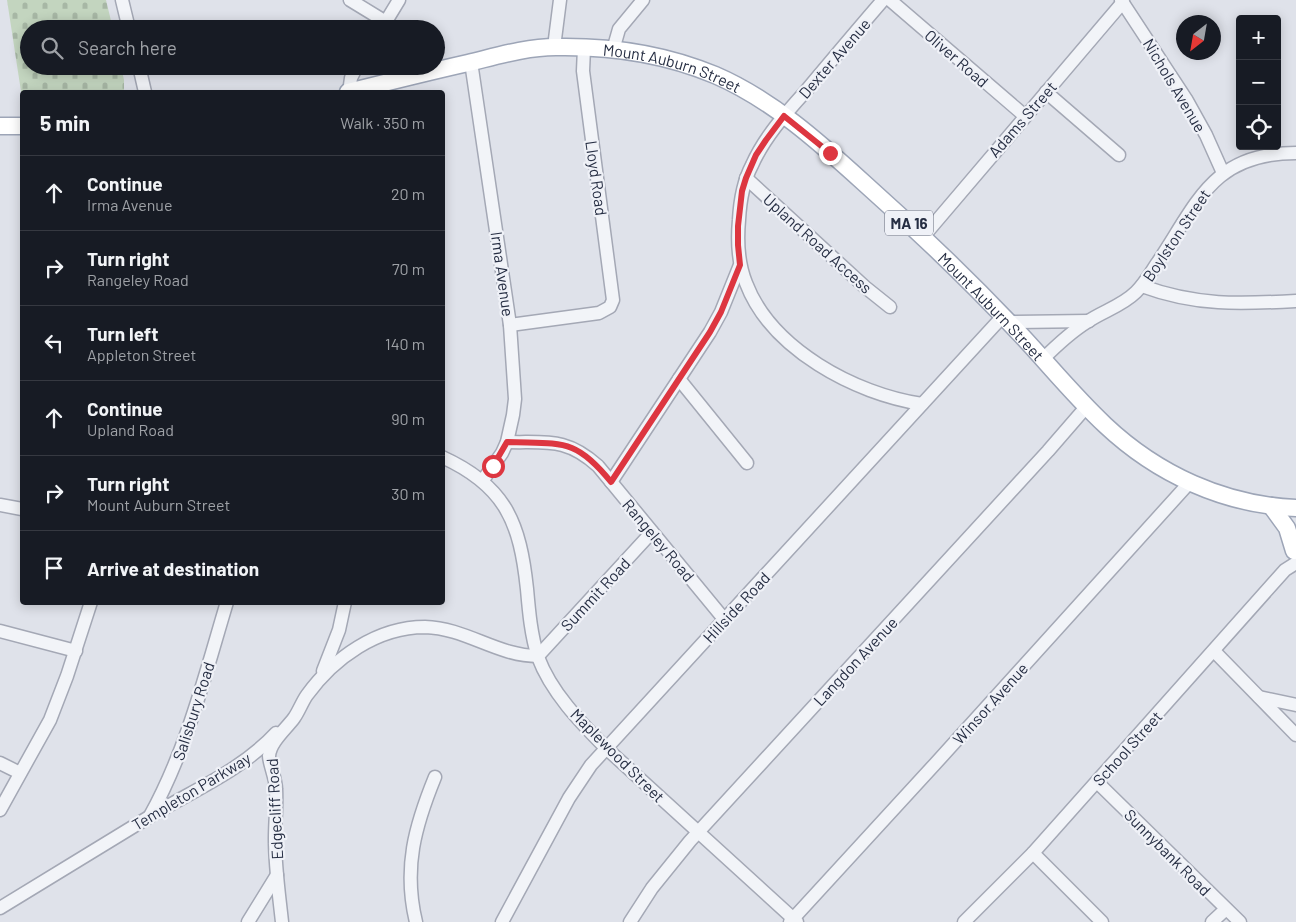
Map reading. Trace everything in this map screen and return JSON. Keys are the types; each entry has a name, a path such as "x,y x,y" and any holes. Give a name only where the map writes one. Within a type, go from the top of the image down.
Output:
{"main road":[{"name":"Mount Auburn Street","path":"445,68 518,52 554,47 613,50 668,59 701,70 748,92 784,116 854,173 1006,319 1103,424 1138,452 1155,464 1190,482 1223,495 1271,506 1296,508"},
{"name":"Mount Auburn Street","path":"356,90 418,75"},
{"path":"0,126 20,126"},
{"path":"1271,506 1287,528 1295,554"}],"street":[{"path":"122,0 127,20"},
{"path":"128,0 128,20"},
{"path":"350,0 377,20"},
{"path":"387,20 399,0"},
{"path":"554,47 560,0"},
{"path":"613,50 620,29 643,0"},
{"name":"Dexter Avenue","path":"740,265 738,226 742,191 756,155 784,116 883,0"},
{"name":"Oliver Road","path":"890,0 1025,116"},
{"name":"Adams Street","path":"922,237 1122,1"},
{"name":"Nichols Avenue","path":"1122,1 1174,79 1196,116 1223,173"},
{"name":"Lloyd Road","path":"510,325 599,313 610,308 613,300 583,71 584,48"},
{"name":"Irma Avenue","path":"471,62 510,325 515,399 514,415 507,442 502,453 483,480"},
{"path":"141,75 145,90"},
{"path":"348,90 353,75"},
{"path":"1046,92 1119,155"},
{"name":"Boylston Street","path":"1043,359 1064,339 1089,320 1121,305 1142,286 1195,204 1223,173 1235,165 1249,160 1279,153 1296,153"},
{"name":"Upland Road Access","path":"746,178 890,307"},
{"path":"611,482 717,319 740,265"},
{"path":"740,265 752,297 762,313 774,328 801,352 834,373 870,391 888,398 922,404"},
{"path":"1142,286 1173,296 1211,303 1296,301"},
{"name":"Boylston Street","path":"1006,319 1089,320"},
{"name":"Hillside Road","path":"502,922 569,798 591,765 922,404 1006,319"},
{"path":"679,378 747,463"},
{"name":"Langdon Avenue","path":"630,922 652,888 698,832 1048,451 1087,406"},
{"name":"Rangeley Road","path":"507,442 556,443 568,446 589,458 724,619"},
{"name":"Maplewood Street","path":"445,458 469,470 483,480 503,505 512,521 524,558 533,640 543,669 564,701 606,748 793,921"},
{"name":"Winsor Avenue","path":"793,921 1190,482"},
{"path":"0,505 20,509"},
{"name":"Summit Road","path":"538,656 652,532"},
{"name":"School Street","path":"964,922 1033,853 1097,782 1285,570 1289,558 1295,554"},
{"path":"0,810 50,720 76,651 90,605"},
{"name":"Salisbury Road","path":"150,816 170,777 187,734 227,605"},
{"name":"Templeton Parkway","path":"0,908 150,816 221,776 271,738 306,696 326,664 333,648 345,605"},
{"name":"Edgecliff Road","path":"282,922 275,839 276,788 269,757 273,745 293,718 306,696 328,671 347,654 378,638 407,629 441,629 458,633 515,654 538,656"},
{"path":"0,631 76,651"},
{"path":"1214,651 1296,735"},
{"path":"1259,697 1296,705"},
{"path":"0,763 20,773"},
{"path":"416,922 411,888 411,856 417,825 435,777"},
{"name":"Sunnybank Road","path":"1097,782 1240,922"},
{"path":"1033,853 1102,922"},
{"path":"248,922 277,875"},
{"path":"1212,922 1226,909"}],"green space":[{"path":"7,0 106,0 111,20 20,20 20,75 123,75 124,90 21,90"}],"route":[{"path":"493,466 507,442 556,443 568,446 589,458 611,482 710,332 721,312 740,265 738,226 742,191 756,155 784,116 830,153"}]}
